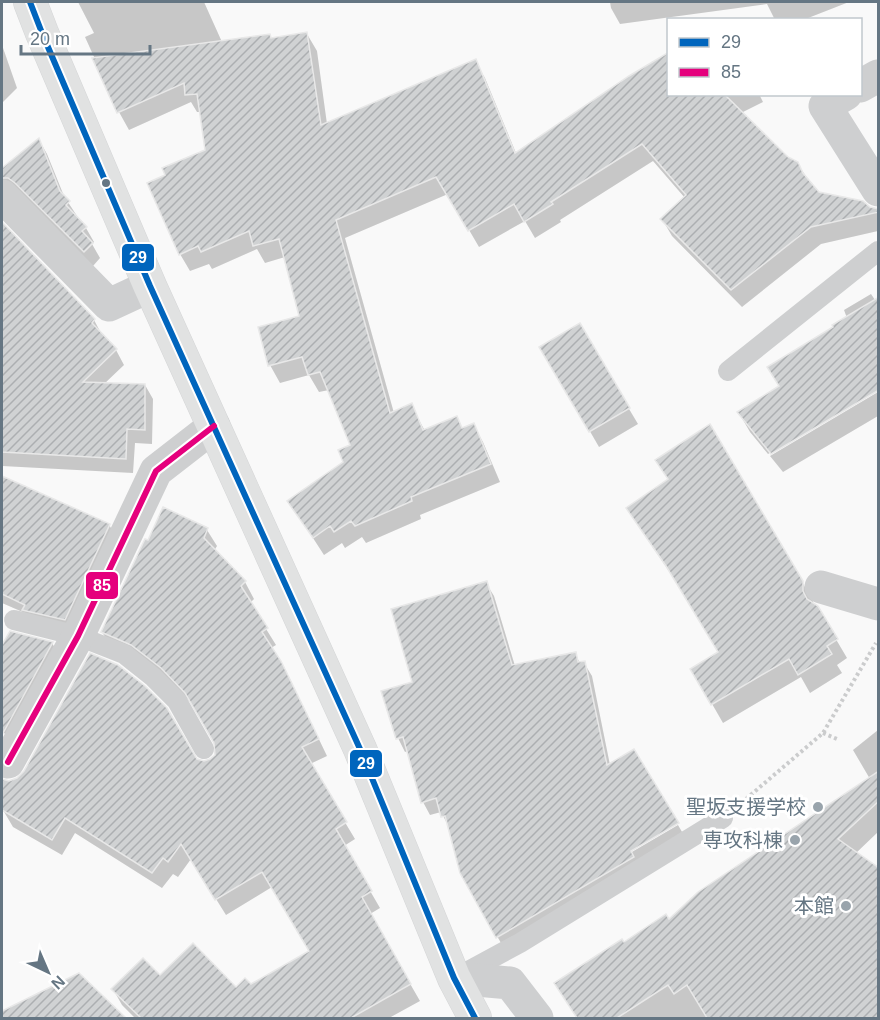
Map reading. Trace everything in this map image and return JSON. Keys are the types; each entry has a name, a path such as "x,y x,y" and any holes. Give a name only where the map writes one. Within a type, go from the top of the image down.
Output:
{"street":[{"path":"30,2 150,286 360,749 454,978 475,1018"},
{"path":"862,86 879,76"},
{"path":"842,96 825,106 879,190"},
{"path":"2,195 109,305 150,286"},
{"path":"8,762 78,636 156,471 214,426"},
{"path":"821,587 879,604"},
{"path":"454,978 510,983 537,1018"}],"lane":[{"path":"728,371 879,251"},
{"path":"14,620 78,636 124,654 153,677 177,701 204,749"},
{"path":"454,978 520,943 723,819"}],"path":[{"path":"723,819 823,733 879,638"},
{"path":"823,733 837,739"}],"building":[{"path":"307,32 321,125 476,59 515,153 667,53 667,96 726,96 788,157 798,162 803,173 819,192 863,201 870,207 879,209 879,212 811,227 731,290 660,219 686,195 642,144 524,222 514,204 468,231 436,177 336,220 390,413 412,403 423,430 457,416 462,428 474,423 491,464 411,497 412,501 355,526 351,521 334,532 330,526 313,538 287,501 343,462 338,450 350,445 320,372 308,375 302,357 268,366 258,327 299,316 279,239 253,246 249,231 201,252 198,246 179,255 147,183 165,175 162,168 205,150 197,94 185,95 184,83 117,113 92,58 270,34 271,38"},
{"path":"39,138 60,191 70,201 66,205 87,227 82,231 93,243 84,252 15,183 8,178 2,178 2,168"},
{"path":"2,222 95,319 92,323 117,349 83,382 145,384 145,430 127,429 126,459 2,452"},
{"path":"879,297 879,390 771,454 737,412 779,386 767,367"},
{"path":"580,323 630,408 589,432 539,347"},
{"path":"710,424 803,581 803,591 807,599 818,606 838,639 827,646 832,654 798,675 789,659 711,705 690,669 718,652 666,566 626,508 668,479 655,460"},
{"path":"2,476 110,524 65,620 22,610 25,605 2,594"},
{"path":"163,507 208,528 204,538 246,581 241,586 268,628 262,632 281,661 319,739 302,747 347,822 336,829 372,891 362,897 411,984 351,1018 141,1018 111,989 143,958 160,975 193,943 236,987 245,978 251,984 309,951 262,872 215,900 181,844 168,862 163,858 152,873 65,818 52,840 2,810 2,779 9,781 17,778 24,771 90,653 118,665 145,686 167,708 197,759 204,761 215,755 214,743 185,693 161,668 131,645 101,632 145,539 148,540"},
{"path":"487,581 512,665 576,652 578,662 585,661 607,765 634,749 679,823 631,851 634,857 496,938 460,873 445,816 441,817 436,798 421,803 403,737 396,739 381,691 412,682 391,609"},
{"path":"10,631 53,642 2,735 2,645"},
{"path":"879,771 879,801 838,839 879,868 879,1018 707,1018 687,985 674,994 668,985 617,1018 577,1018 554,983 622,939 624,942 666,914 669,919 698,892"},
{"path":"79,973 126,1018 2,1018 2,1011"}],"transit line":[{"name":"29","path":"30,2 150,286 360,749 454,978 475,1018"},
{"name":"85","path":"8,762 78,636 156,471 214,426"}],"place":[{"name":"聖坂支援学校","path":"818,807"},
{"name":"専攻科棟","path":"795,840"},
{"name":"本館","path":"846,906"}]}
